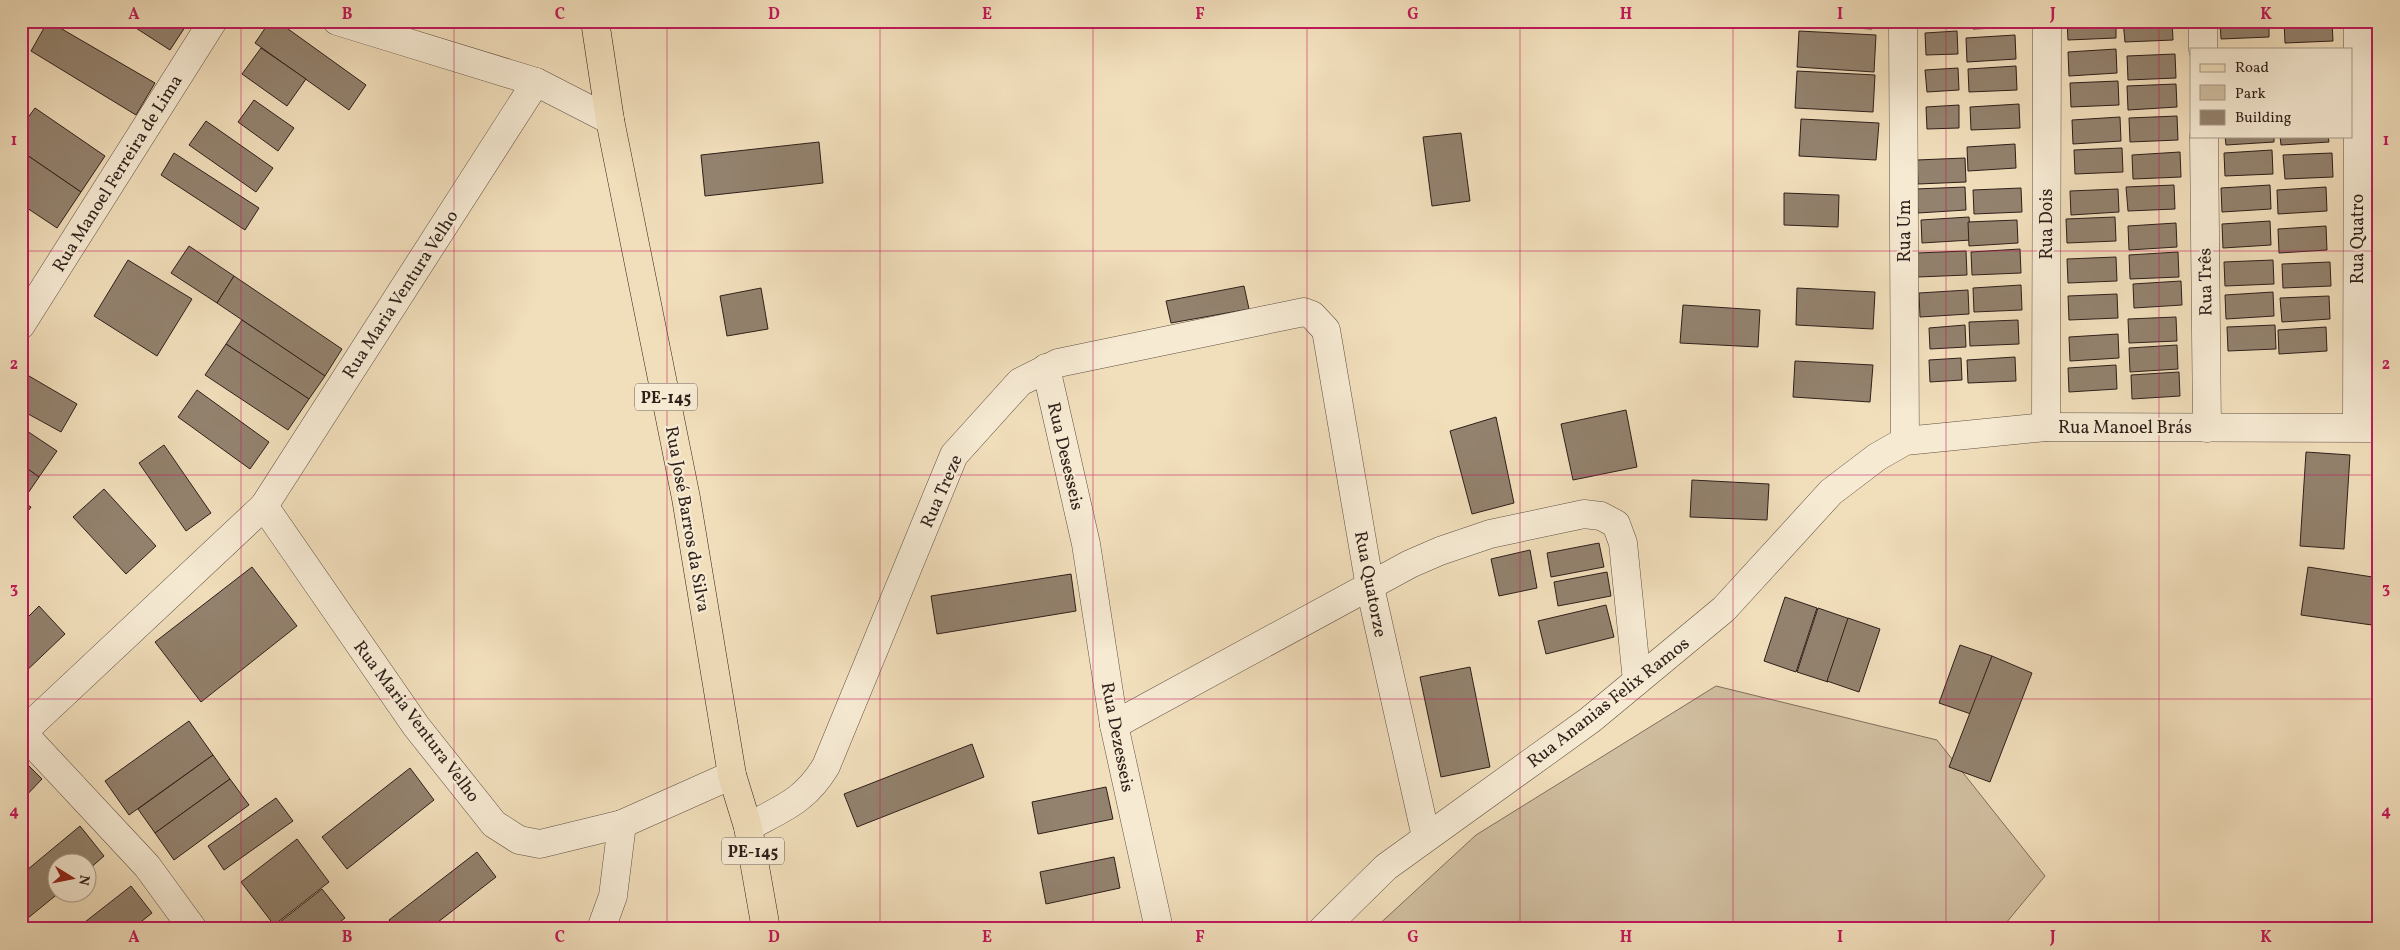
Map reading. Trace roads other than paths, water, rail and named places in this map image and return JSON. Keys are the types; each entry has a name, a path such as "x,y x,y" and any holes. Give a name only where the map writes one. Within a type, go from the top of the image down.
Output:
{"main road":[{"name":"Rua José Barros da Silva","path":"594,21 610,120 686,498 732,775 748,827 766,929"}],"street":[{"name":"Rua Manoel Ferreira de Lima","path":"21,325 213,21"},
{"path":"337,21 536,82 610,120"},
{"name":"Rua Um","path":"1903,21 1905,442"},
{"name":"Rua Dois","path":"2046,427 2047,21"},
{"path":"2202,21 2203,48"},
{"name":"Rua Quatro","path":"2358,21 2368,427"},
{"name":"Rua Maria Ventura Velho","path":"22,732 264,506 536,82"},
{"name":"Rua Três","path":"2204,138 2207,428"},
{"name":"Rua Treze","path":"748,827 797,801 815,784 826,766 954,456 1020,382 1058,363 1289,314 1304,312 1312,315 1326,330"},
{"name":"Rua Quatorze","path":"1326,330 1370,587 1426,837"},
{"name":"Rua Desesseis","path":"1046,368 1086,544"},
{"name":"Rua Manoel Brás","path":"1877,457 1905,442 2046,427 2368,427"},
{"name":"Rua Ananias Felix Ramos","path":"1323,929 1386,867 1590,720 1724,609 1831,492 1877,457"},
{"name":"Rua Maria Ventura Velho","path":"264,506 416,726 494,824 519,840 540,844 622,824 732,775"},
{"path":"1114,725 1410,564 1440,551 1490,534 1584,514 1601,516 1616,524 1623,542 1637,681"},
{"name":"Rua Dezesseis","path":"1086,544 1114,725 1159,929"},
{"path":"22,732 147,866 193,929"},
{"path":"600,929 612,896 622,824"}]}
